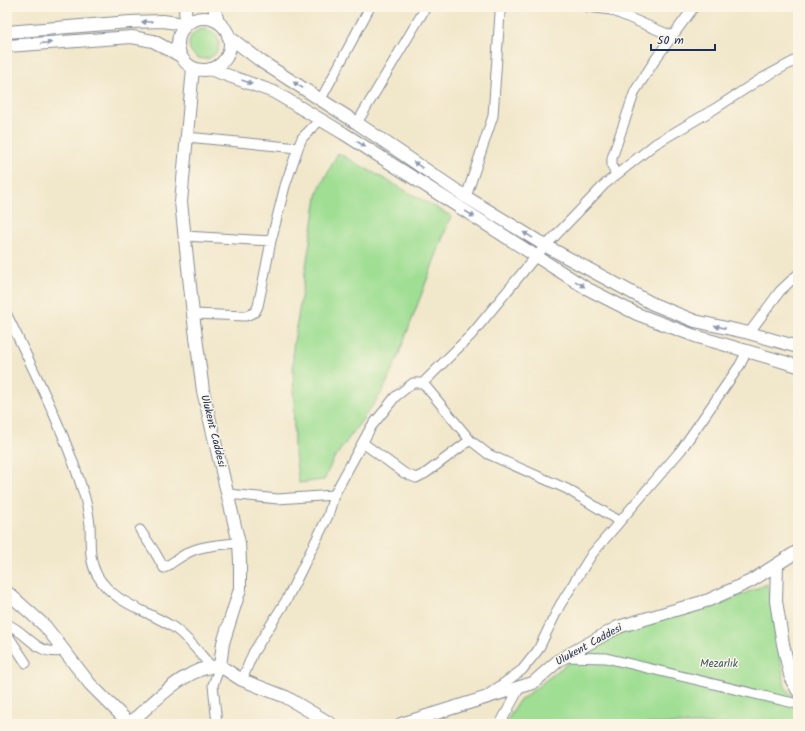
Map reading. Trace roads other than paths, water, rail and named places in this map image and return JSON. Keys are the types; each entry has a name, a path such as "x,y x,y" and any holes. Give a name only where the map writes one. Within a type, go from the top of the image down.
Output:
{"street":[{"path":"185,7 185,26"},
{"path":"214,7 218,22"},
{"path":"321,99 370,7"},
{"path":"357,123 426,7"},
{"path":"466,197 493,116 500,13 502,7"},
{"path":"588,7 612,9 672,36"},
{"path":"616,175 612,166 612,158 635,91 672,36 694,7"},
{"path":"201,18 218,22 224,28 230,44 226,56 218,66 210,69 202,70 193,68 186,63 178,48 178,40 181,32 185,26 193,20 201,18"},
{"path":"7,32 130,22 163,21 185,26"},
{"path":"228,36 262,62 321,99 466,197 546,246 653,304 695,321 798,347"},
{"path":"7,46 132,37 153,41 181,56"},
{"path":"242,680 253,653 287,599 328,516 334,495 362,443 371,428 395,397 413,383 423,383 472,334 536,256 605,184 655,144 716,108 759,80 798,59"},
{"name":"Ulukent Caddesi","path":"193,68 181,202 203,391 239,543 240,562 240,589 216,666"},
{"path":"210,69 274,92 586,288 637,314 695,336 798,366"},
{"path":"193,314 246,316 255,312 262,288 271,241 298,148 302,138 320,120"},
{"path":"187,137 298,148"},
{"path":"185,236 271,241"},
{"path":"749,334 780,291 798,274"},
{"path":"7,315 48,398 71,456 85,500 90,525 89,551 97,574 113,595 173,628 190,641 216,666 242,680 286,697 324,722"},
{"path":"484,698 522,670 538,650 560,605 592,554 681,450 740,365 747,351"},
{"path":"423,383 470,440 488,454 566,489 619,521"},
{"path":"362,443 404,473 416,478 426,473 470,440"},
{"path":"228,494 278,499 334,495"},
{"path":"140,530 164,568 178,558 194,550 216,545 239,543"},
{"name":"Ulukent Caddesi","path":"401,724 533,683 559,660 618,627 709,600 751,581 798,551"},
{"path":"777,565 776,601 794,669 791,679 798,691"},
{"path":"7,592 45,626 90,684 130,724 167,691 191,673 216,666"},
{"path":"7,624 38,648 48,651 64,650"},
{"path":"7,634 26,663"},
{"path":"565,657 606,658 798,704"},
{"path":"216,666 213,685 217,724"},
{"path":"500,724 520,687"}],"park label":[{"name":"Mezarlık","path":"719,664"}]}
